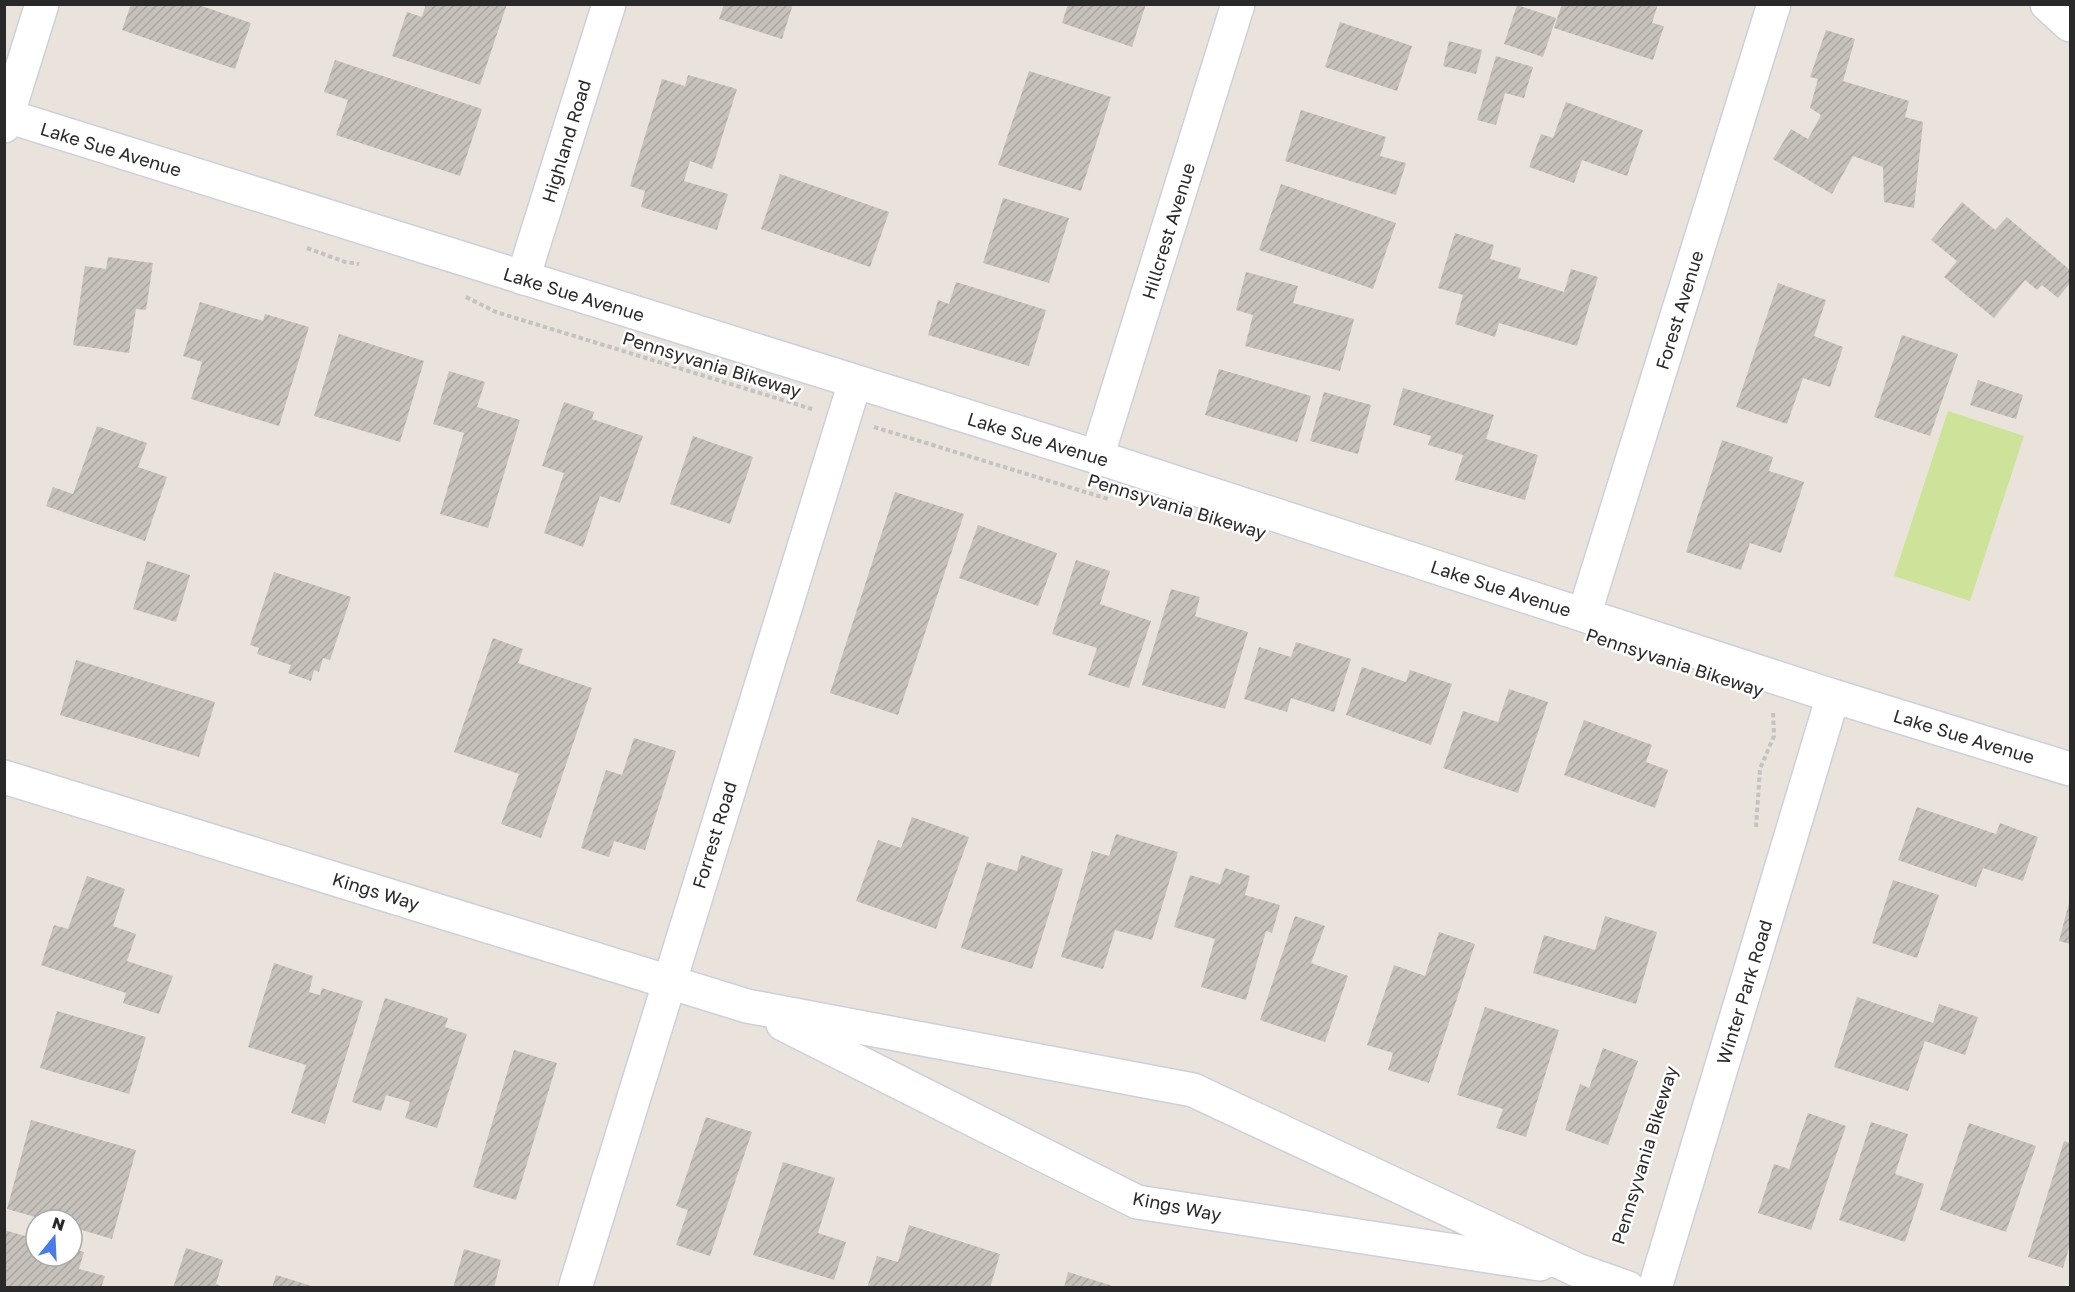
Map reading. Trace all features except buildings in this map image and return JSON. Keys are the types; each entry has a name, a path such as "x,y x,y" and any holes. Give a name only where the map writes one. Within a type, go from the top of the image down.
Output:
{"street":[{"path":"6,119 42,4"},
{"name":"Highland Road","path":"523,278 609,4"},
{"name":"Hillcrest Avenue","path":"1097,457 1238,4"},
{"name":"Forest Avenue","path":"1584,615 1774,4"},
{"path":"2047,4 2070,25"},
{"name":"Lake Sue Avenue","path":"6,119 1097,457 1833,696 2070,769"},
{"name":"Forrest Road","path":"574,1287 855,382"},
{"name":"Winter Park Road","path":"1655,1287 1833,696"},
{"name":"Kings Way","path":"4,777 747,1006 1193,1090 1577,1270 1628,1287"},
{"name":"Kings Way","path":"747,1006 1137,1202 1577,1270"}],"path":[{"path":"306,247 345,262 365,264"},
{"name":"Pennsyvania Bikeway","path":"455,292 496,312 1118,502"},
{"name":"Pennsyvania Bikeway","path":"1754,837 1760,769 1774,736 1775,719 1772,711"}],"green space":[{"path":"1948,411 2024,436 1970,601 1894,576"}]}
